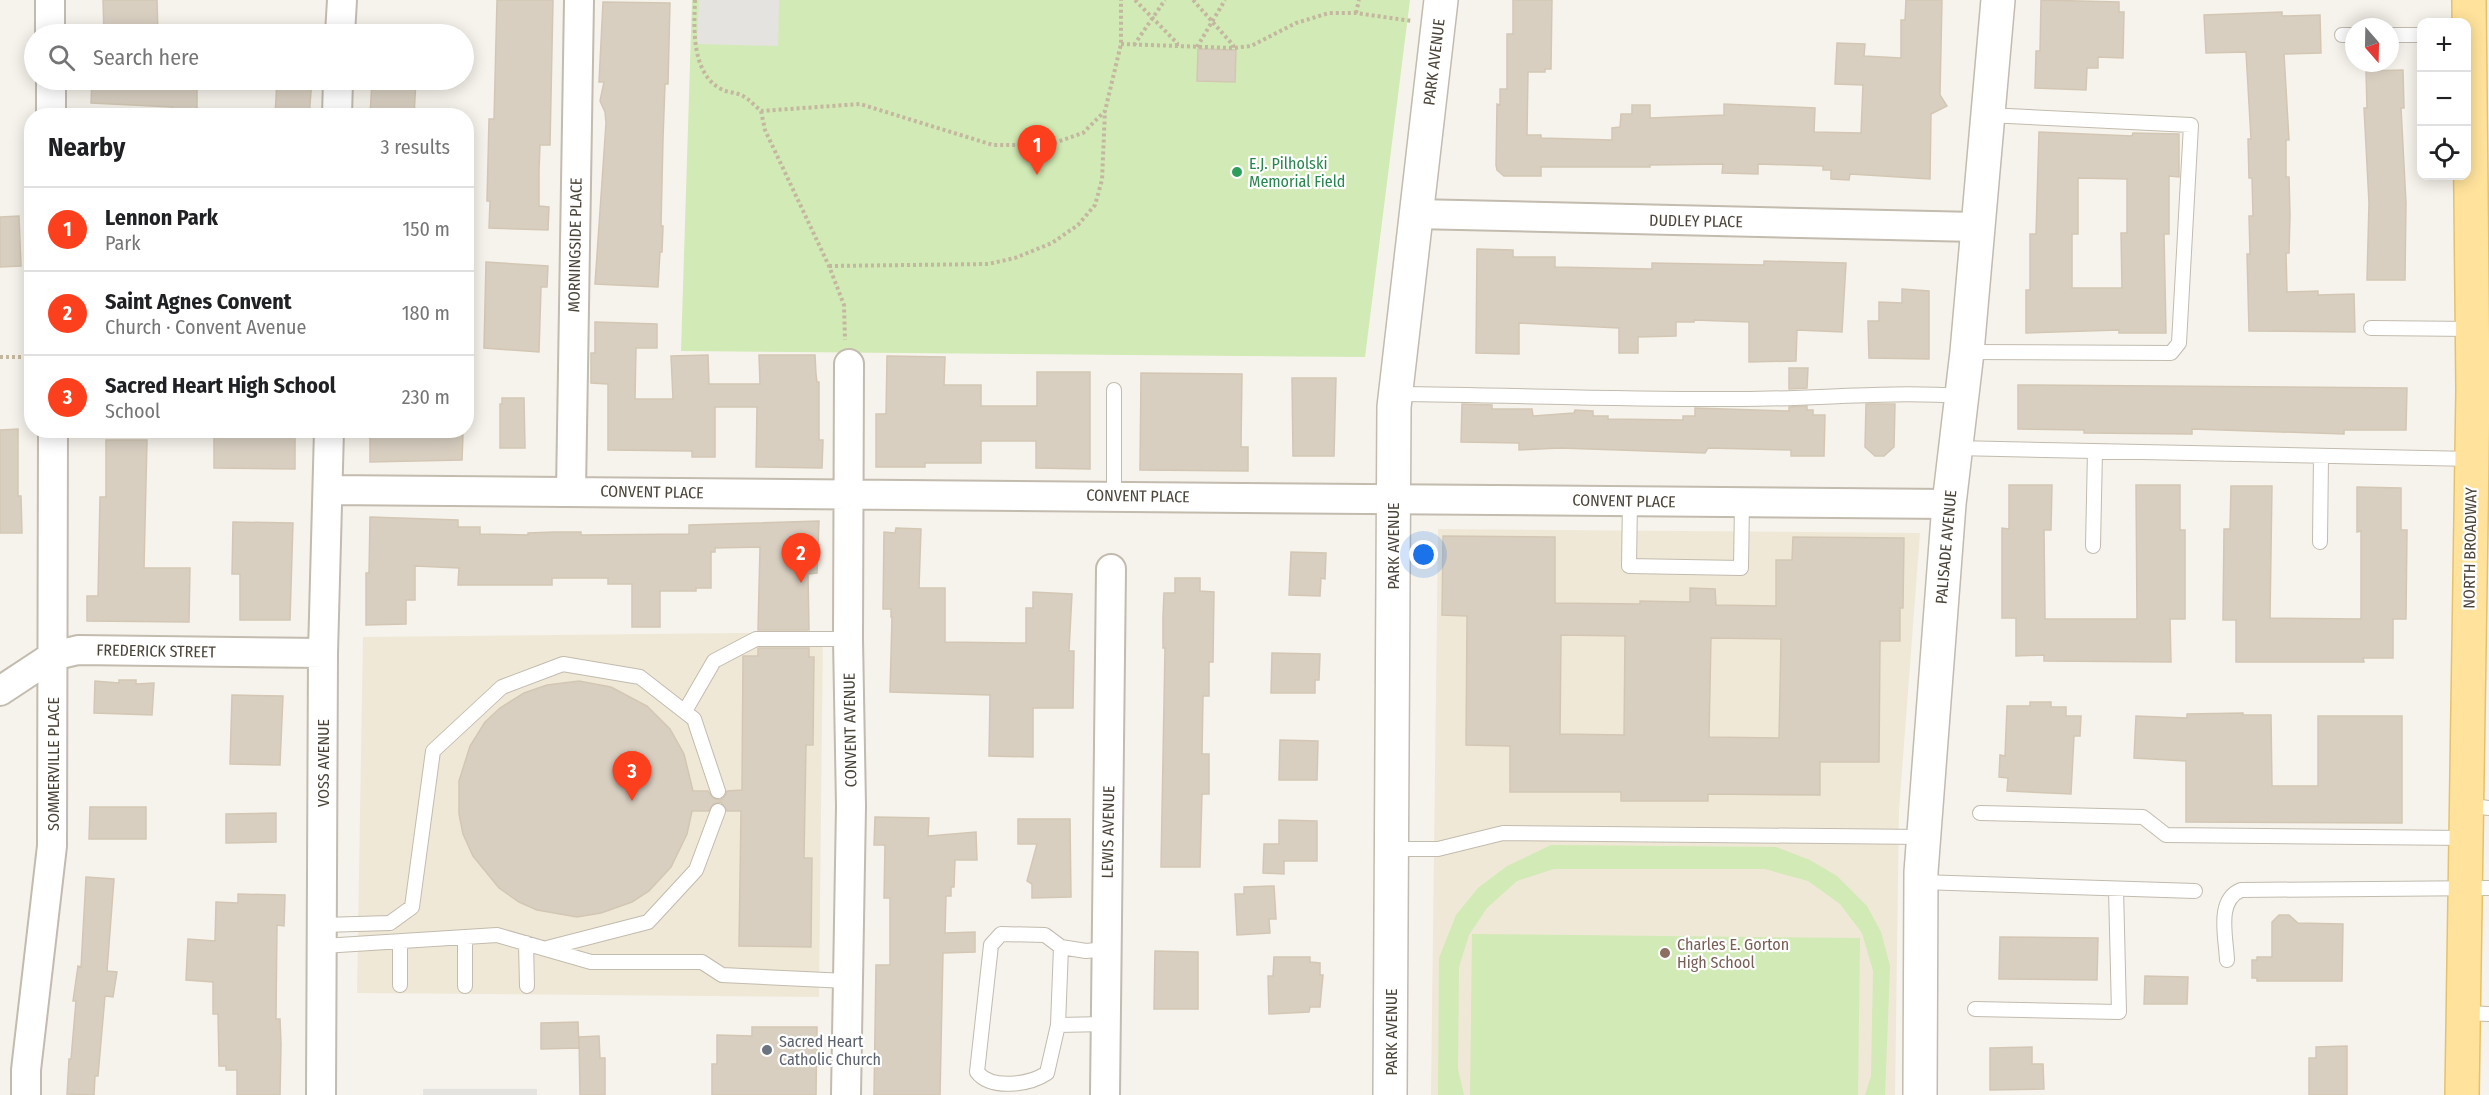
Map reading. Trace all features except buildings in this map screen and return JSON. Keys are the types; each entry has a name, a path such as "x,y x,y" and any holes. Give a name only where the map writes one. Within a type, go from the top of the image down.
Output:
{"main road":[{"name":"NORTH BROADWAY","path":"2462,1095 2476,1014 2477,888 2465,838 2477,806 2472,760 2480,553 2472,459 2481,390 2472,329 2471,21"}],"street":[{"path":"50,0 50,24"},
{"path":"341,24 342,0"},
{"name":"MORNINGSIDE PLACE","path":"570,491 579,0"},
{"name":"PARK AVENUE","path":"1390,1095 1395,394 1441,0"},
{"name":"PALISADE AVENUE","path":"1920,1095 1921,882 1924,837 1949,504 1967,352 1976,227 1998,0"},
{"path":"51,90 51,108"},
{"path":"337,108 338,90"},
{"name":"DUDLEY PLACE","path":"1415,214 1976,227"},
{"name":"CONVENT AVENUE","path":"846,1095 851,806 848,639 849,364"},
{"name":"SOMMERVILLE PLACE","path":"26,1095 26,1070 52,846 53,438"},
{"name":"VOSS AVENUE","path":"321,1095 323,653 329,438"},
{"name":"CONVENT PLACE","path":"328,490 1949,504"},
{"name":"LEWIS AVENUE","path":"1105,1095 1111,569"},
{"name":"FREDERICK STREET","path":"0,691 53,656 78,650 323,653"}],"lane":[{"path":"2399,35 2417,34"},
{"path":"1967,352 2171,353 2180,343 2191,125 1987,115"},
{"path":"2371,328 2472,329"},
{"path":"1114,390 1114,496"},
{"path":"1395,394 1647,400 1777,399 1921,393 1962,396"},
{"path":"1955,448 2472,459"},
{"path":"2092,546 2096,452"},
{"path":"2319,542 2321,456"},
{"path":"1630,501 1629,567 1741,568 1742,502"},
{"path":"685,711 714,661 756,639 848,639"},
{"path":"323,935 390,923 412,907 433,751 502,687 563,664 640,677 685,711 694,719 718,791"},
{"path":"547,948 648,922 696,870 718,811"},
{"path":"1980,813 2143,817 2166,834 2465,838"},
{"path":"1392,849 1438,849 1503,833 1924,837"},
{"path":"1921,882 2195,891"},
{"path":"2227,960 2225,907 2232,893 2241,890 2477,888"},
{"path":"1975,1009 2119,1012 2116,889"},
{"path":"1060,947 1058,1025 1047,1073 1041,1077 1005,1084 982,1079 977,1072 992,945 1001,934 1045,935 1060,947 1086,951 1107,949"},
{"path":"323,935 400,942 497,935 591,962 702,962 722,975 847,981"},
{"path":"465,937 465,986"},
{"path":"400,942 400,985"},
{"path":"526,943 527,986"},
{"path":"1058,1025 1106,1024"}],"path":[{"path":"695,0 694,40 708,77 720,89 743,96 761,111 765,130 829,266 844,305 845,341 849,364"},
{"path":"829,266 988,264 1015,258 1052,243 1078,225 1095,205 1102,180 1105,111 1121,44 1121,0"},
{"path":"1135,0 1177,43 1177,46"},
{"path":"1134,45 1165,0"},
{"path":"1193,0 1233,45 1233,48"},
{"path":"1197,47 1225,0"},
{"path":"1356,13 1359,0"},
{"path":"1121,44 1233,48 1251,46 1296,22 1329,13 1356,13 1403,20"},
{"path":"761,111 860,104 993,145 1048,145 1083,133 1105,111"},
{"path":"0,357 24,357"}],"shaded area":[{"path":"699,0 779,0 778,46 697,44"},
{"name":"Charles E. Gorton High School","path":"1438,529 1920,533 1899,811 1895,1095 1431,1095"},
{"path":"823,632 819,997 357,993 363,637"},
{"path":"423,1089 537,1089 537,1095 423,1095"}],"green space":[{"path":"692,0 1410,0 1365,357 681,351"},
{"path":"1551,845 1776,847 1810,860 1837,876 1867,906 1881,932 1890,966 1885,1095 1865,1095 1871,1076 1873,971 1862,933 1840,904 1808,881 1765,869 1554,869 1517,881 1487,908 1469,935 1459,967 1458,1069 1464,1095 1438,1095 1439,958 1456,915 1478,888 1507,866"},
{"path":"1472,934 1860,938 1858,1095 1470,1095"}],"place":[{"name":"E.J. Pilholski Memorial Field","path":"1237,172"},
{"name":"Lennon Park","path":"1037,175"},
{"name":"Saint Agnes Convent","path":"801,583"},
{"name":"Sacred Heart High School","path":"632,801"},
{"name":"Charles E. Gorton High School","path":"1665,953"},
{"name":"Sacred Heart Catholic Church","path":"767,1050"}]}
